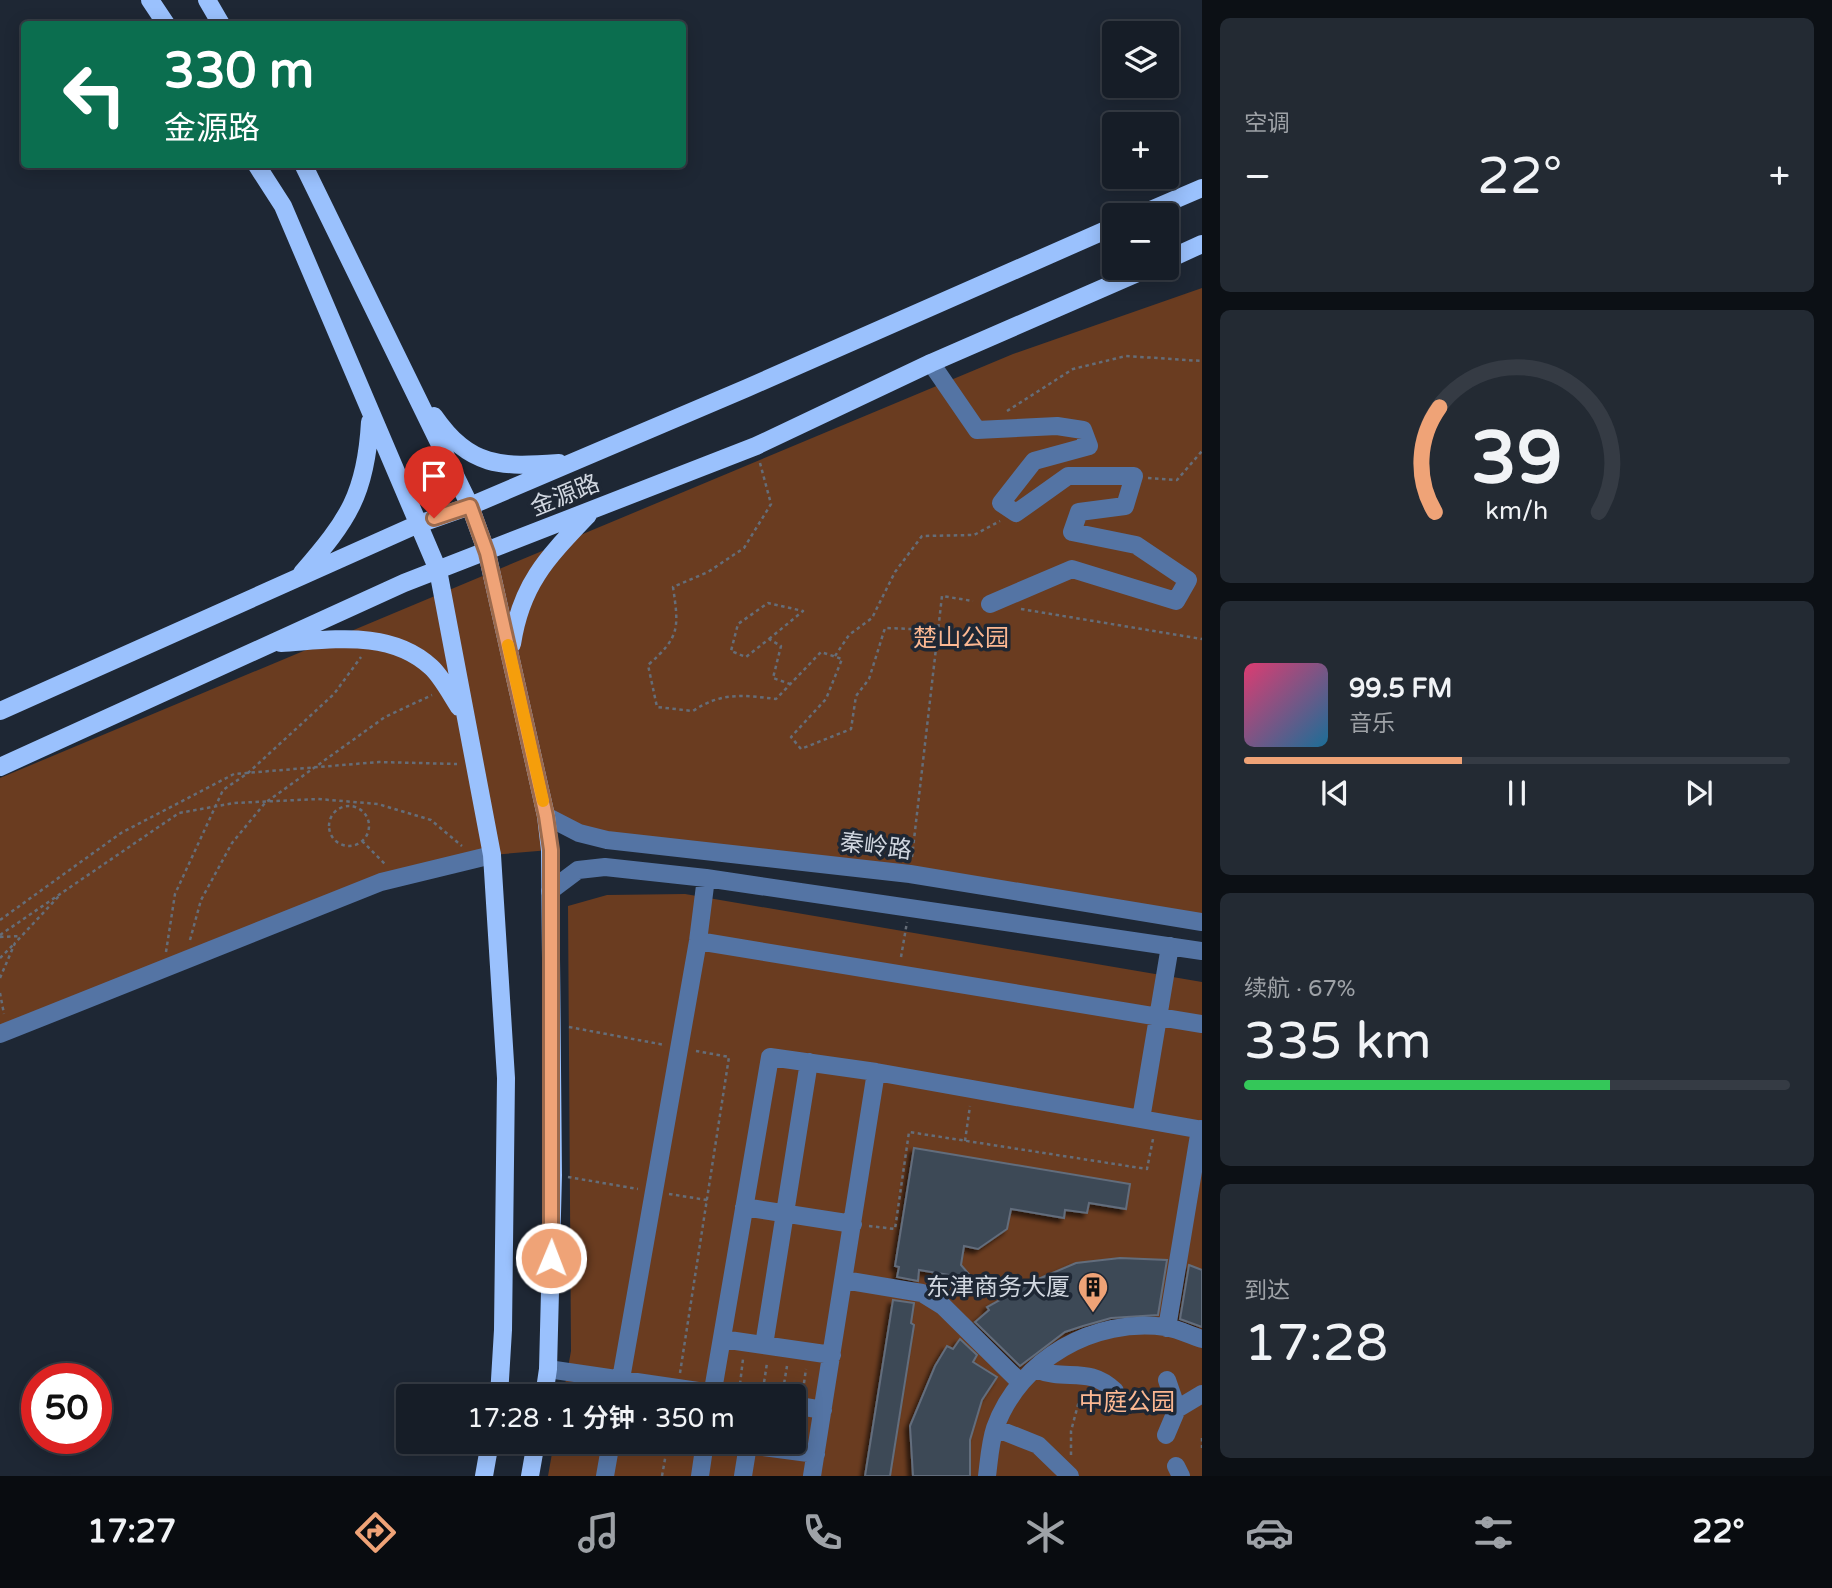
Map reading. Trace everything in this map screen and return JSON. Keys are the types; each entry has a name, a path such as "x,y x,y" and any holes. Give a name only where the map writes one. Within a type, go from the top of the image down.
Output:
{"main road":[{"path":"150,0 164,21"},
{"path":"207,0 219,21"},
{"path":"259,168 283,206 416,525 438,570 474,765 506,1078 503,1330 500,1384"},
{"path":"305,168 470,506 487,553 546,816 551,850 553,1175 546,1384"},
{"path":"1167,203 1202,188"},
{"name":"金源路","path":"0,711 416,525 470,506 573,462 1102,232"},
{"path":"1179,255 1202,244"},
{"name":"金源路","path":"0,767 438,570 756,446 931,363 1121,280"},
{"path":"411,384 442,427 472,456 510,466 573,462"},
{"path":"298,578 346,519 361,489 368,464 371,415"},
{"path":"510,655 516,614 541,564 592,511"},
{"path":"270,644 360,638 406,650 432,668 464,714"},
{"path":"484,1476 488,1454"},
{"path":"530,1476 534,1454"}],"street":[{"path":"931,363 977,430 1057,426 1083,430 1089,446 1034,461 1001,503 1016,513 1068,476 1134,476 1125,506 1079,512 1072,532 1136,545 1188,580 1176,601 1072,569 990,604"},
{"name":"秦岭路","path":"546,816 579,833 607,840 910,874 1202,922"},
{"path":"3,1032 382,882 484,856"},
{"path":"550,891 578,870 605,867 706,878 1202,951"},
{"path":"621,1384 698,941 706,878"},
{"path":"698,941 1202,1024"},
{"path":"1149,1121 1158,1016 1170,946"},
{"path":"715,1384 770,1057 876,1072 1201,1129 1167,1328"},
{"path":"760,1344 808,1062"},
{"path":"812,1476 876,1072"},
{"path":"744,1207 853,1224"},
{"path":"844,1280 922,1293 943,1306 1021,1383"},
{"path":"987,1476 995,1428 1021,1383 1051,1354 1086,1335 1126,1326 1167,1328 1202,1339"},
{"path":"722,1339 832,1355"},
{"path":"1035,1368 1054,1376 1088,1374 1101,1378 1110,1396"},
{"path":"548,1369 605,1384"},
{"path":"1167,1380 1177,1409"},
{"path":"1166,1435 1177,1409 1202,1394"},
{"path":"806,1407 823,1410"},
{"path":"995,1428 1038,1445 1070,1470"},
{"path":"806,1453 816,1454"},
{"path":"605,1476 609,1454"},
{"path":"700,1476 703,1454"},
{"path":"743,1476 747,1454"}],"path":[{"path":"977,430 1073,369 1126,356 1202,361"},
{"path":"756,446 771,504 744,548 708,572 673,587 678,621 670,646 648,665 657,707 694,711 711,698 743,695 776,699 821,652 835,656 842,659 825,699 791,737 802,748 851,729 856,695 869,679 885,628 938,630"},
{"path":"1134,476 1177,480 1202,451"},
{"path":"835,656 849,635 872,618 895,572 922,536 974,535 1016,513"},
{"path":"910,874 942,596 990,604"},
{"path":"768,603 803,611 768,639 746,657 731,651 738,624 768,603"},
{"path":"1017,608 1202,639"},
{"path":"768,639 781,646 773,678 790,684"},
{"path":"163,969 175,894 223,790 248,773 334,694 361,657"},
{"path":"184,961 201,900 232,843 265,803 385,717 435,693"},
{"path":"0,920 121,833 234,774 379,762 474,765"},
{"path":"0,936 179,813 215,807 318,799 378,804 431,820 484,856"},
{"path":"350,806 367,816 369,829 362,841 344,845 334,838 330,820 338,810 350,806"},
{"path":"362,841 380,859"},
{"path":"0,958 64,891"},
{"path":"898,974 909,908"},
{"path":"0,936 22,936"},
{"path":"0,978 15,943"},
{"path":"0,993 3,1032"},
{"path":"552,1023 729,1057 679,1384"},
{"path":"965,1141 972,1089"},
{"path":"853,1224 895,1229 909,1132 1147,1169 1149,1121"},
{"path":"553,1175 707,1200"},
{"path":"743,1384 760,1344"},
{"path":"760,1344 762,1384"},
{"path":"784,1384 790,1349"},
{"path":"1070,1470 1071,1432 1080,1401 1110,1396"},
{"path":"1202,1438 1202,1448"},
{"path":"662,1476 666,1454"}],"green space":[{"name":"楚山公园","path":"1202,288 1202,922 607,840 546,816 550,850 492,855 381,882 0,1034 0,778 1013,354"},
{"name":"中庭公园","path":"685,894 1202,982 1202,1476 548,1476 552,1454 806,1454 806,1384 565,1384 571,1351 568,906 607,895"}],"building":[{"path":"914,1148 1130,1184 1126,1209 1089,1203 1087,1213 1065,1210 1064,1218 1011,1209 1007,1229 978,1249 964,1246 961,1265 973,1279 919,1270 918,1281 897,1277 899,1267 895,1266"},
{"path":"1120,1258 1167,1260 1158,1315 1111,1318 1065,1332 1020,1366 975,1322 989,1310 987,1307 1036,1280 1076,1263"},
{"path":"1189,1265 1202,1270 1202,1327 1180,1319"},
{"path":"893,1300 914,1303 911,1323 914,1325 890,1476 865,1476"},
{"path":"960,1339 977,1355 973,1362 997,1377 982,1400 970,1440 970,1476 913,1476 910,1426 935,1366 947,1346 953,1349"}],"slow traffic":[{"path":"508,645 543,801"}],"place":[{"name":"东津商务大厦","path":"1093,1314"}],"route":[{"path":"434,518 470,506 487,553 546,816 551,850 551,1258"}]}
